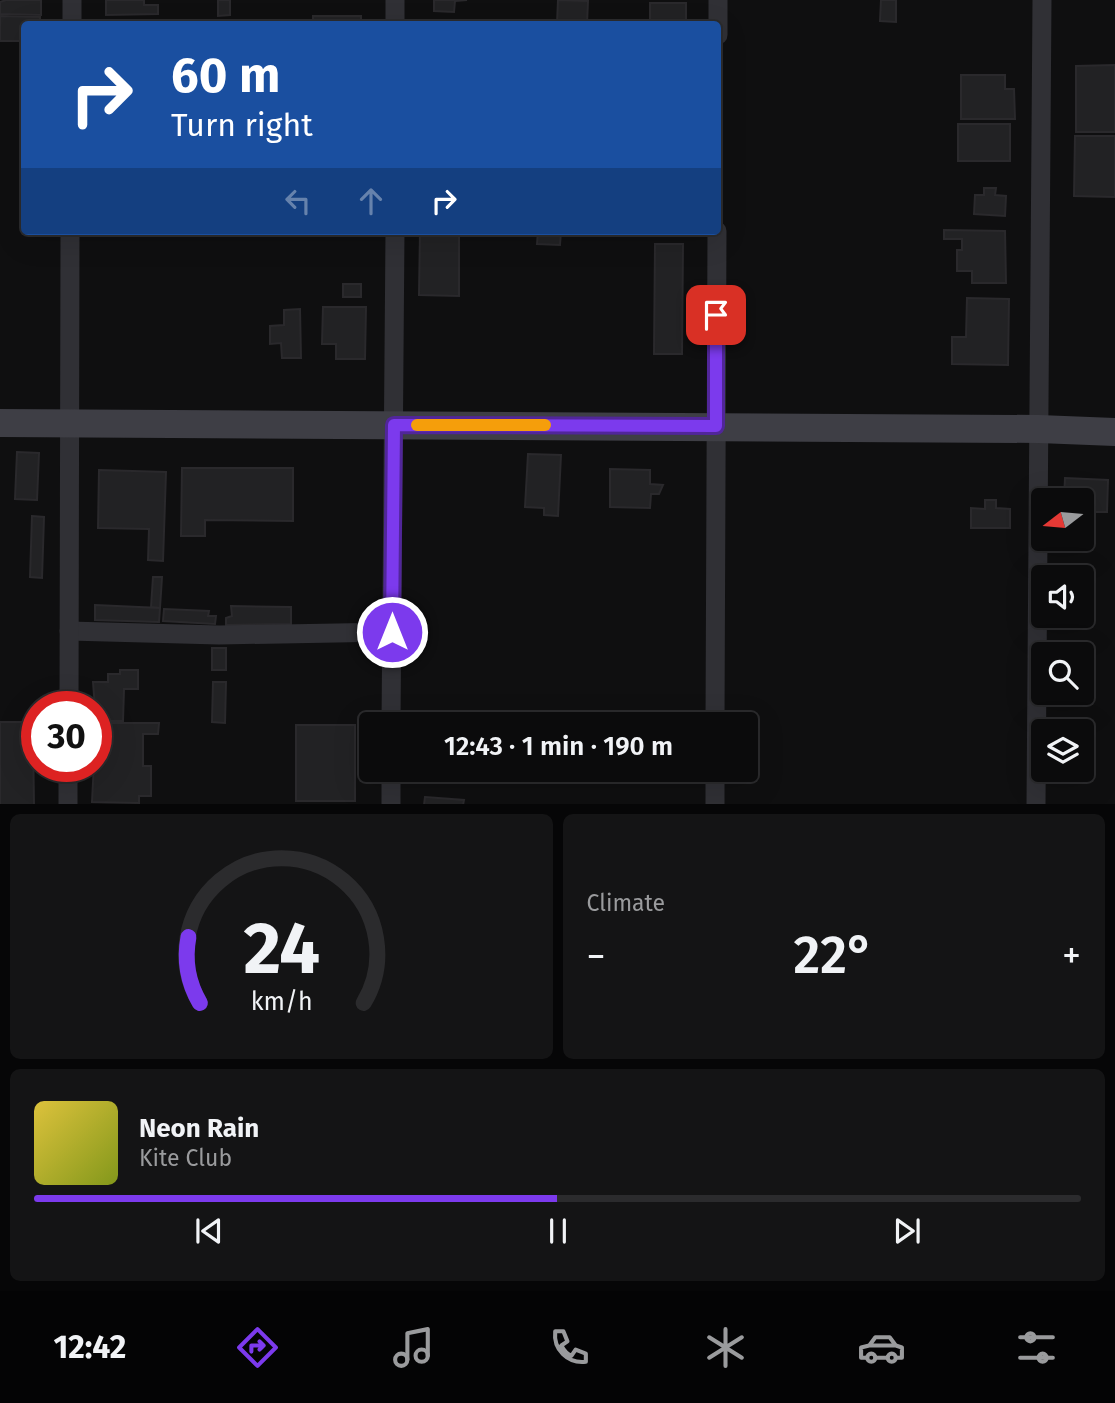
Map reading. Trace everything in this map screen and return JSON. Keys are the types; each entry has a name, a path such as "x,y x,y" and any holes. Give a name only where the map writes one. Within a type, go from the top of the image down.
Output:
{"street":[{"path":"72,0 72,21"},
{"path":"395,0 395,21"},
{"path":"718,0 718,21"},
{"path":"1037,804 1042,0"},
{"path":"68,691 70,235"},
{"path":"391,712 395,235"},
{"path":"715,712 717,235"},
{"path":"0,423 716,426 1115,432"},
{"path":"69,631 219,635 392,632"},
{"path":"68,782 68,804"},
{"path":"391,782 391,804"},
{"path":"715,782 715,804"}],"building":[{"path":"41,0 41,15 0,14 0,2"},
{"path":"106,0 144,0 144,5 158,5 158,14 106,15"},
{"path":"218,0 230,0 230,15 218,16"},
{"path":"434,0 467,0 455,1 454,12 434,11"},
{"path":"558,0 588,1 587,21 557,21"},
{"path":"881,0 896,0 896,22 880,21"},
{"path":"650,3 686,3 686,21 650,21"},
{"path":"0,16 40,17 40,21 21,21 21,41 0,41"},
{"path":"313,16 361,16 361,21 313,21"},
{"path":"1115,65 1115,132 1076,132 1076,66"},
{"path":"961,75 1005,75 1005,89 1014,89 1015,119 961,119"},
{"path":"958,124 1010,124 1010,161 958,161"},
{"path":"1075,136 1115,136 1115,197 1074,196"},
{"path":"984,188 996,188 995,195 1006,196 1005,216 974,214 975,195 984,195"},
{"path":"944,230 1005,231 1006,283 972,283 972,271 957,271 957,250 962,250 962,239 944,239"},
{"path":"420,235 459,235 459,296 419,295"},
{"path":"538,235 561,235 560,245 537,244"},
{"path":"655,244 683,244 682,354 654,354"},
{"path":"343,284 361,284 361,297 343,297"},
{"path":"967,298 1009,299 1008,365 952,364 952,337 966,337"},
{"path":"323,307 366,307 365,359 336,359 336,344 322,344"},
{"path":"300,309 301,358 282,358 281,343 270,344 270,326 284,325 284,310"},
{"path":"17,452 39,453 37,500 15,499"},
{"path":"528,454 561,455 558,516 544,515 544,508 525,507"},
{"path":"182,468 293,468 293,521 205,520 205,536 181,536"},
{"path":"610,469 650,470 650,484 663,485 659,494 651,494 650,508 610,507"},
{"path":"99,470 166,472 163,561 148,560 149,529 98,528"},
{"path":"1065,478 1108,480 1107,512 1094,512 1094,488 1065,488"},
{"path":"985,500 996,500 996,508 1010,509 1010,528 971,528 971,508 985,509"},
{"path":"32,516 44,517 42,578 30,577"},
{"path":"153,577 162,577 160,608 151,607"},
{"path":"95,605 160,608 159,622 95,620"},
{"path":"231,606 291,607 291,624 226,625 226,618 232,616"},
{"path":"164,609 209,611 208,616 216,616 215,624 163,621"},
{"path":"212,648 226,648 226,670 212,670"},
{"path":"120,670 138,670 138,689 124,689 123,721 112,721 112,691 94,691 93,682 108,682 108,674 120,674"},
{"path":"213,682 226,682 225,723 212,722"},
{"path":"0,722 21,722 21,782 34,782 34,804 0,804"},
{"path":"112,723 159,723 158,734 143,734 143,766 151,766 151,796 139,796 139,803 92,802 93,782 112,782"},
{"path":"296,725 355,725 355,801 296,801"},
{"path":"425,797 464,800 463,804 424,804"}],"slow traffic":[{"path":"417,425 545,425"}],"route":[{"path":"392,632 394,425 716,426 716,315"}]}
